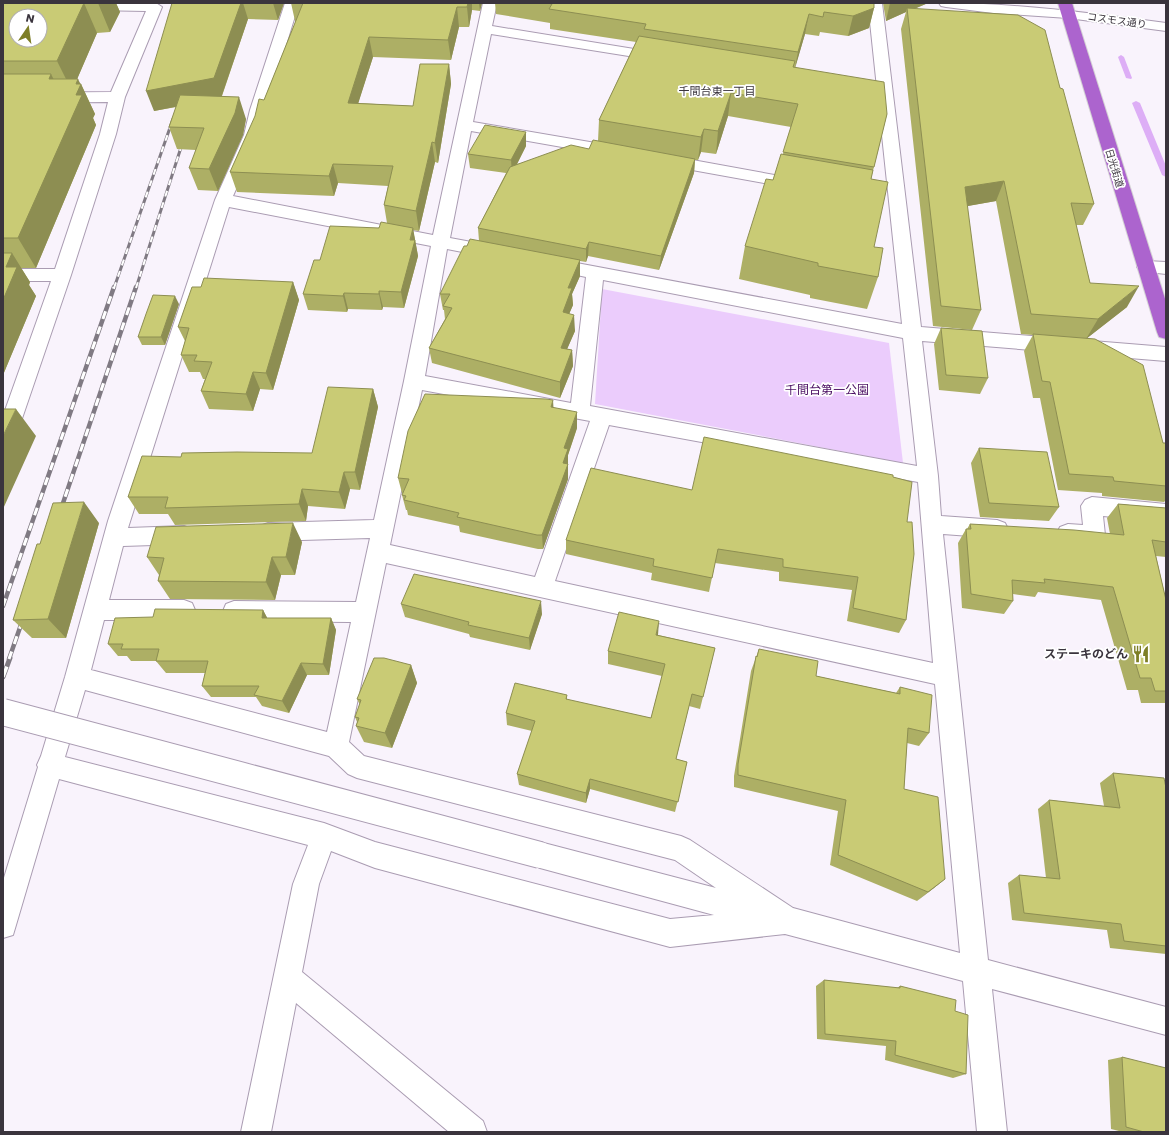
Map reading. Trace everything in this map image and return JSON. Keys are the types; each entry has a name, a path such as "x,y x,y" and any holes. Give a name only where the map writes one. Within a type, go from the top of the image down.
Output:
{"highway":[{"name":"日光街道","path":"1067,8 1166,332"}],"street":[{"path":"3,445 62,275 108,134 117,97 155,7 93,6 90,3"},
{"path":"3,925 49,765 77,677 115,537 223,200 252,135 258,110 292,3"},
{"path":"336,746 414,381 440,242 490,3"},
{"path":"875,3 886,93 890,200 912,333 928,476 931,524 977,970 992,1132"},
{"name":"コスモス通り","path":"946,3 993,9 1067,8"},
{"name":"コスモス通り","path":"1025,3 1067,8 1166,27"},
{"path":"485,29 674,59"},
{"path":"870,91 886,93"},
{"path":"3,98 117,97"},
{"path":"465,125 819,188"},
{"path":"223,200 510,256"},
{"path":"533,260 912,333 1166,354"},
{"path":"1146,267 1166,268"},
{"path":"580,412 595,273"},
{"path":"3,275 62,275"},
{"path":"414,381 928,476"},
{"path":"542,588 602,416"},
{"path":"1048,532 1094,535 1092,506 1166,513"},
{"path":"931,524 1016,530"},
{"path":"249,533 383,529"},
{"path":"115,537 202,534"},
{"path":"378,552 946,676"},
{"path":"95,610 365,612"},
{"path":"77,677 336,746 357,766 681,849 786,920"},
{"path":"3,712 1166,1021"},
{"path":"49,765 324,836 375,855 670,933 786,920"},
{"path":"256,1132 306,884 324,836"},
{"path":"288,978 472,1132"}],"green space":[{"name":"千間台第一公園","path":"602,289 889,343 903,463 595,404"}],"building":[{"path":"3,3 84,3 57,61 3,61"},
{"path":"172,3 241,3 214,78 146,91"},
{"path":"303,3 468,3 467,7 457,7 448,40 369,37 348,103 413,106 420,64 449,64 435,143 432,142 416,211 384,205 393,166 333,164 329,176 230,172 255,116 259,99 264,100"},
{"path":"547,3 874,3 874,8 853,16 824,12 823,17 809,14 798,52 644,29 646,24 549,9 552,4"},
{"path":"907,8 1018,15 1045,30 1060,88 1063,89 1094,204 1071,203 1090,283 1139,286 1098,319 1031,314 1004,181 965,187 981,310 941,306"},
{"path":"639,36 795,61 793,67 884,82 887,114 874,167 783,152 798,104 731,93 718,131 704,129 701,137 599,120"},
{"path":"3,74 51,74 49,79 78,79 76,84 81,84 76,95 82,95 18,238 3,238"},
{"path":"180,95 239,97 235,113 209,169 189,168 204,128 169,127"},
{"path":"485,125 526,132 511,160 468,154"},
{"path":"593,140 695,159 661,256 589,242 586,249 478,228 510,167 571,145 589,149"},
{"path":"781,154 873,170 871,179 888,182 874,247 883,248 878,277 818,266 818,263 745,246 766,179 773,180"},
{"path":"381,222 413,228 410,240 415,240 401,292 379,291 379,294 344,293 343,296 303,294 314,260 320,260 330,226 379,228"},
{"path":"470,239 580,260 568,288 572,288 563,312 574,315 561,348 572,350 560,382 429,348 452,308 443,306 450,294 440,294 464,246 467,246"},
{"path":"3,253 12,253 6,267 17,267 3,300"},
{"path":"204,278 293,282 266,373 253,372 246,394 201,391 212,362 194,361 197,355 181,355 189,328 178,327 192,287 201,287"},
{"path":"153,295 175,296 161,337 138,337 146,314"},
{"path":"941,328 982,331 988,378 946,375"},
{"path":"1033,334 1095,339 1143,365 1163,443 1166,443 1166,486 1114,481 1113,477 1069,474 1050,382 1042,381"},
{"path":"328,387 373,389 355,472 344,472 339,492 302,489 299,504 165,508 168,497 128,497 142,456 181,457 182,453 237,452 312,453"},
{"path":"425,394 546,399 553,400 551,407 577,412 564,448 568,449 563,463 568,464 542,535 457,517 459,513 404,500 406,496 402,495 409,479 398,478 408,431"},
{"path":"3,409 16,409 3,436"},
{"path":"704,437 893,475 893,477 912,482 907,522 912,522 914,554 906,620 853,608 858,577 783,567 783,559 718,549 712,578 653,566 654,559 566,540 591,468 692,490"},
{"path":"979,448 1047,452 1059,507 989,503"},
{"path":"84,502 48,619 13,620 37,544 40,544 53,503"},
{"path":"1118,504 1166,508 1166,542 1152,540 1166,600 1166,691 1155,691 1151,678 1140,678 1113,587 1044,579 1045,583 1012,580 1013,601 971,594 966,529 971,529 970,524 1074,530 1124,535"},
{"path":"293,523 286,557 272,557 266,582 158,581 164,558 147,557 156,527"},
{"path":"414,574 541,601 529,638 468,625 469,622 401,604"},
{"path":"155,609 263,610 262,618 331,618 323,664 301,663 282,701 254,695 259,686 202,686 208,661 156,661 159,649 121,649 123,644 108,644 115,618 153,617"},
{"path":"619,612 659,621 656,635 715,648 703,697 692,694 676,759 687,762 678,802 590,779 586,793 517,774 535,721 506,713 515,683 567,695 566,699 651,718 665,664 608,651"},
{"path":"759,649 818,661 816,676 900,694 900,687 932,695 929,733 908,728 904,789 938,797 945,879 928,892 838,855 846,800 738,775 738,764 756,656 757,657"},
{"path":"374,658 384,658 411,665 385,733 356,726 359,718 355,717 361,700 357,699"},
{"path":"1113,773 1164,778 1166,788 1166,946 1124,941 1121,924 1024,913 1019,875 1060,879 1049,800 1120,808"},
{"path":"824,980 900,988 900,986 956,1000 955,1011 968,1015 966,1074 895,1055 896,1041 825,1034"},
{"path":"1122,1057 1166,1068 1166,1132 1144,1132 1126,1127"}],"waterway":[{"path":"1121,57 1129,78"},
{"path":"1136,103 1166,175"}],"railway":[{"path":"114,288 173,119"},
{"path":"136,288 184,138"},
{"path":"3,606 114,287"},
{"path":"60,512 136,287"},
{"path":"9,659 24,616"},
{"path":"3,677 10,658"}],"place":[{"name":"ステーキのどん","path":"1141,654"}],"district":[{"name":"千間台東一丁目","path":"717,91"}]}
